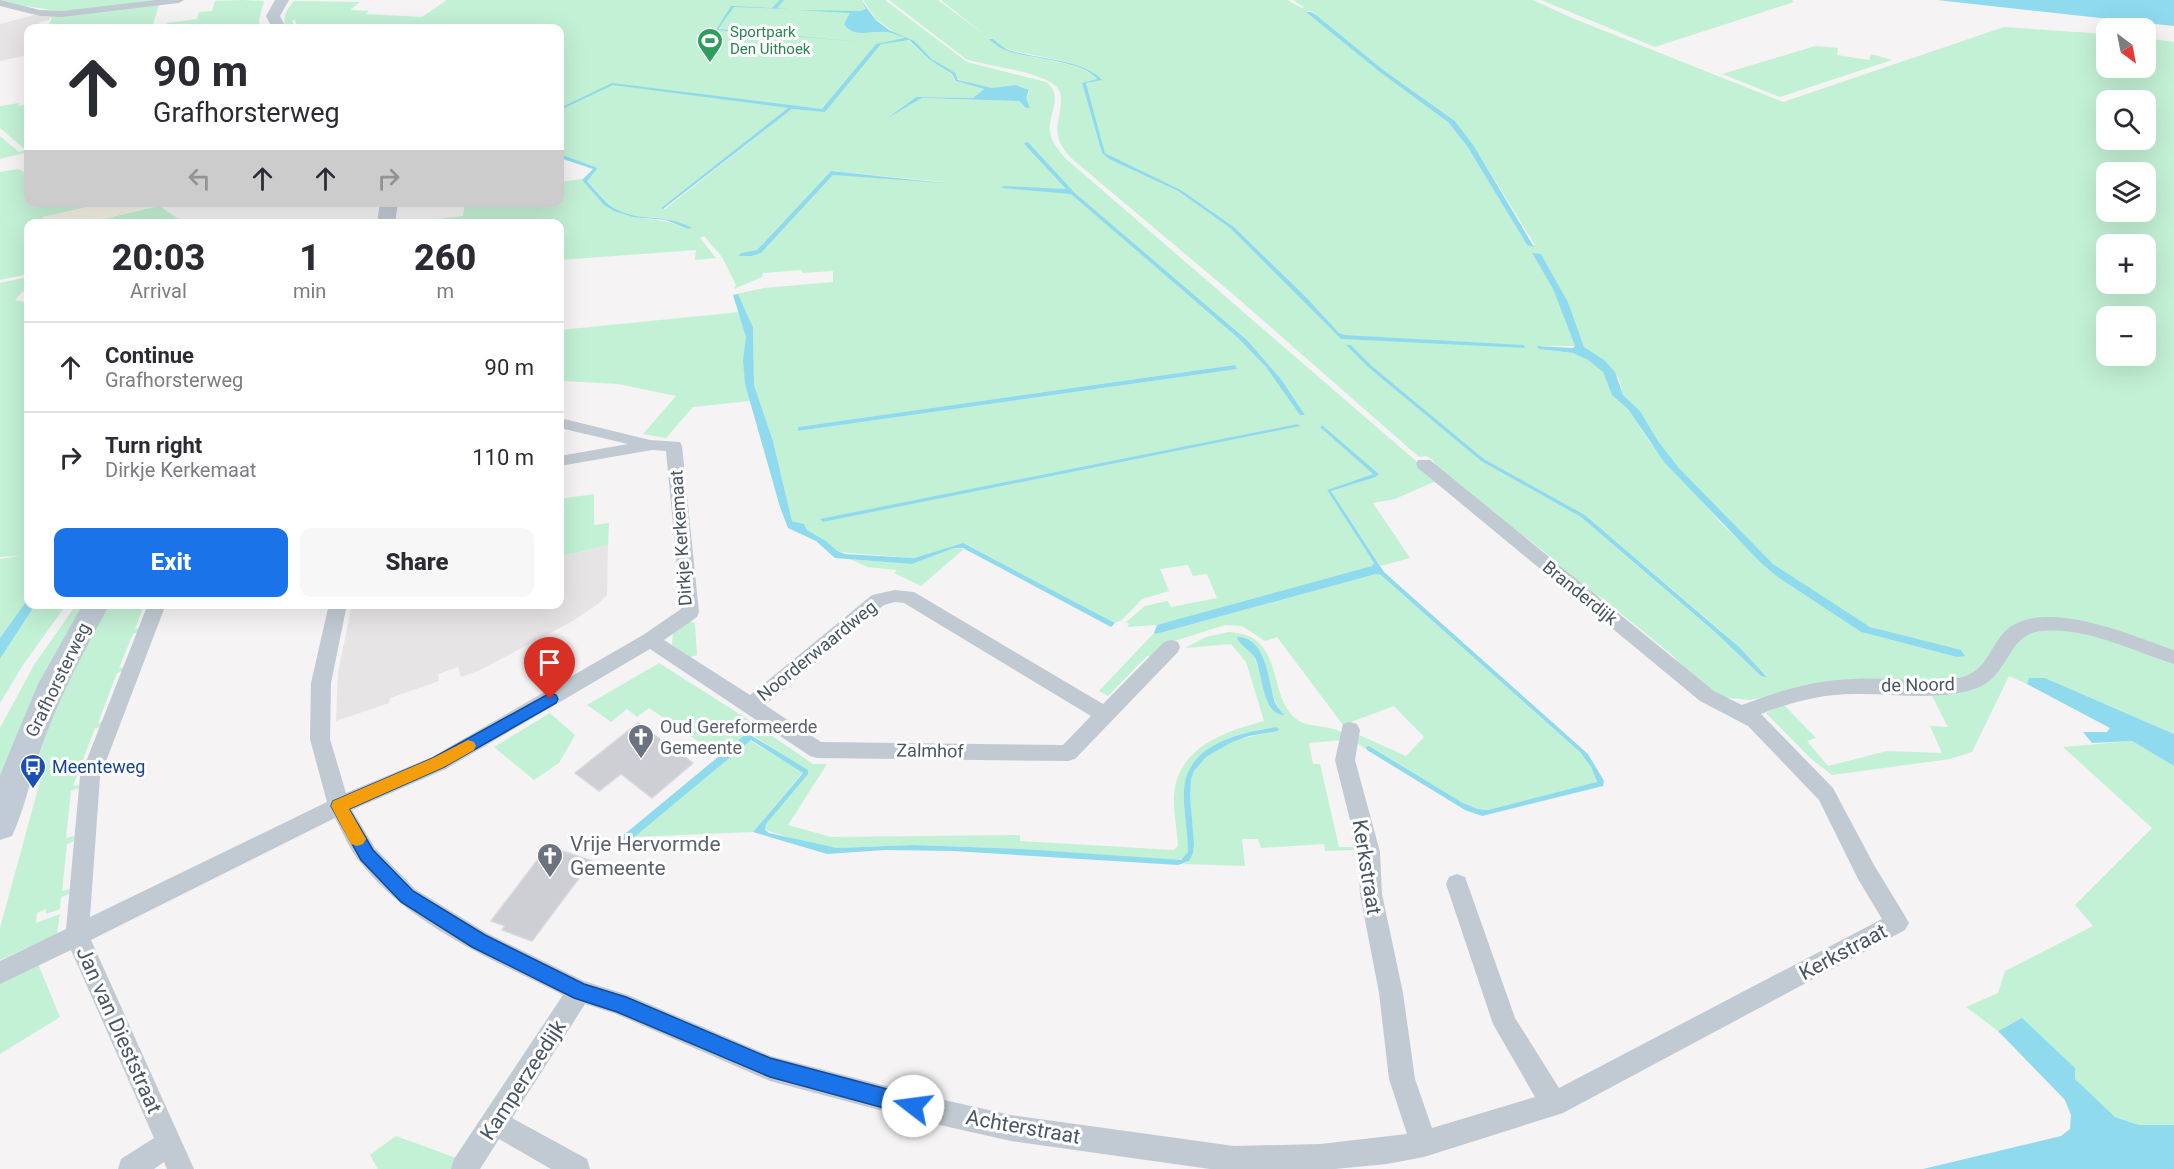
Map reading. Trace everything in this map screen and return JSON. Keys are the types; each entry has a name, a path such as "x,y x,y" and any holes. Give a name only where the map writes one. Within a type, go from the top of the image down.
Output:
{"main road":[{"path":"282,0 273,16 278,24 291,0"},
{"name":"Grafhorsterweg","path":"0,826 21,756 40,708 94,609"}],"street":[{"path":"0,3 40,13 62,14 179,0"},
{"name":"Dirkje Kerkemaat","path":"339,806 439,763 650,640 690,612 674,446 652,445 564,424"},
{"path":"564,460 652,445"},
{"name":"Branderdijk","path":"1424,464 1707,696 1742,713"},
{"name":"Noorderwaardweg","path":"650,640 751,705 878,600 895,596 908,597 1106,715"},
{"name":"Jan van Dieststraat","path":"155,609 90,777 77,936 181,1169"},
{"path":"337,609 321,683 320,740 339,806 367,855 407,896 478,941 580,991"},
{"name":"de Noord","path":"1742,713 1792,694 1819,689 1851,686 1934,686 1976,681 1994,667 2004,646 2014,633 2031,626 2056,624 2077,627 2174,657"},
{"name":"Zalmhof","path":"751,705 818,750 1068,753 1171,647"},
{"name":"Kerkstraat","path":"1233,1164 1388,1151 1424,1144 1554,1104 1897,923 1866,872 1826,795 1767,732 1742,713"},
{"name":"Kerkstraat","path":"1350,730 1345,760 1369,852 1371,894 1391,993 1401,1071 1424,1144"},
{"path":"0,973 339,806"},
{"path":"1457,884 1505,1024 1554,1104"},
{"name":"Kamperzeedijk","path":"464,1169 580,991"},
{"name":"Achterstraat","path":"580,991 619,1004 770,1068 913,1106 1011,1128 1233,1164"},
{"path":"496,1123 577,1169"},
{"path":"131,1169 169,1143"}],"shaded area":[{"path":"34,15 50,17 49,20 39,24 24,24 24,56 0,61 0,24"},
{"path":"608,545 607,595 598,604 571,622 478,671 461,677 458,667 438,674 439,681 390,698 389,703 336,721 338,672 351,609 564,609 564,556"}],"green space":[{"path":"0,0 169,0 64,12 0,2"},
{"path":"447,0 862,0 873,24 895,33 876,19 863,0 885,0 967,62 1046,82 1052,88 1055,100 1050,133 1065,158 1438,480 1395,499 1373,503 1410,558 1381,566 1331,491 1376,477 1379,474 1322,425 1320,427 1322,429 1373,474 1327,490 1374,563 1372,566 1206,613 1157,625 1127,627 1129,624 1126,622 1145,606 1168,601 1171,607 1217,598 1207,574 1193,576 1188,565 1160,569 1169,591 1142,599 1122,620 1115,623 963,543 914,558 837,552 826,541 807,530 804,524 792,521 773,441 754,385 753,327 736,294 764,288 833,282 833,271 802,273 802,270 763,273 762,277 734,289 736,285 722,257 704,236 700,238 716,258 695,260 696,250 564,260 564,219 437,219 463,216 464,207 564,207 564,181 582,179 605,204 616,211 627,215 675,224 688,229 691,228 682,223 636,216 618,210 587,181 598,168 564,155 564,24 296,24 295,19 292,21 293,24 284,24 289,7 294,1 360,2 350,10 369,11 366,14 422,17","holes":["895,33 912,41 960,80 989,88 1017,86 1026,88 1030,91 1026,98 1030,108 1026,108 1019,101 922,98 886,119 916,97 973,98 984,89 956,81 948,71","879,44 825,111 792,109 665,209 661,208 789,108 614,84 823,110","1028,142 1075,193 1247,340 1281,379 1305,415 1300,414 1266,367 1238,338 1071,193 1001,188 1066,189 1025,145 1024,143","831,171 943,182 833,175 761,253 752,256 738,256 741,253 756,251","1235,365 1236,369 798,431 798,427","1297,424 1301,426 823,522 821,520"]},
{"path":"889,0 938,0 985,35 941,0 1287,0 1302,8 1304,7 1293,0 1533,0 1572,18 1783,102 2004,27 2096,33 2096,78 2156,78 2156,40 2174,42 2174,654 2128,639 2020,623 2008,630 1987,666 1966,679 1773,695 1750,700 1720,697 1697,681 1671,654 1599,596 1592,595 1574,584 1556,561 1470,494 1444,477 1432,459 1425,456 1419,457 1234,295 1071,158 1058,135 1061,97 1058,89 1037,76 966,59","holes":["1311,11 1386,72 1455,121 1474,146 1535,245 1527,245 1467,146 1448,122 1306,12","1009,49 1084,68 1101,80 1086,83 1105,153 1181,190 1234,227 1308,299 1339,333 1525,346 1341,339 1230,228 1178,191 1109,159 1102,153 1082,83 1097,79 1075,66","1541,254 1568,302 1584,347 1619,378 1623,395 1640,411 1658,441 1679,468 1773,564 1861,623 1961,658 1861,632 1779,578 1722,524 1650,443 1628,409 1609,386 1603,372 1588,360 1573,353 1539,349 1538,346 1575,346 1553,289 1533,255","1351,345 1372,366 1484,459 1585,515 1720,630 1767,676 1761,676 1715,632 1581,517 1481,461 1368,367 1347,346"]},
{"path":"1541,0 1792,0 1794,2 1655,47"},
{"path":"215,1 264,1 260,24 167,24 197,19 199,12 212,11"},
{"path":"159,5 153,24 49,24 52,18 48,17"},
{"path":"1815,46 1838,48 1837,55 1869,60 1871,54 1892,60 1780,97 1722,74"},
{"path":"19,103 18,106 24,105 24,148 0,128 0,106"},
{"path":"0,136 19,152 24,151 24,153 0,159"},
{"path":"18,169 24,172 24,207 88,207 43,217 43,219 24,219 24,275 0,280 0,172"},
{"path":"161,207 179,219 104,219"},
{"path":"24,278 24,291 15,300 24,302 24,605 0,638 0,559 20,556 0,557 0,283"},
{"path":"740,312 746,337 744,372 750,401 693,407 666,438 643,434 676,396 618,384 564,381 564,330"},
{"path":"594,494 594,525 609,523 608,545 564,556 564,498"},
{"path":"954,548 964,549 921,586 894,573 897,570 867,567 850,559 912,564"},
{"path":"1376,574 1381,575 1580,752 1591,767 1597,783 1488,810 1463,803 1369,746 1366,749 1355,742 1357,734 1406,756 1424,737 1394,706 1343,725 1277,637 1265,641 1242,626 1225,625 1168,643 1155,657 1147,656 1108,696 1099,691 1154,633"},
{"path":"32,609 63,609 23,665 0,703 0,659"},
{"path":"73,609 85,609 0,781 0,728 34,665"},
{"path":"105,609 142,609 135,629 141,628 139,632 133,634 119,668 127,667 124,671 117,673 98,723 104,722 103,727 95,728 73,786 80,785 79,788 71,791 66,838 74,836 74,841 67,844 62,891 70,889 69,894 61,897 60,909 46,914 46,909 37,913 36,923 60,914 57,934 0,960 0,928 42,774 31,776 33,752"},
{"path":"690,621 695,623 697,655 691,657 672,645 673,632"},
{"path":"2033,630 2074,630 2174,661 2174,734 2045,678 2030,678 2027,684 2009,676 1972,752 1950,759 1832,775 1809,757 1766,713 1783,704 1816,738 1807,741 1828,766 1887,751 1942,753 1930,726 1948,727 1930,692 1993,677 2001,668 2011,646"},
{"path":"1229,632 1247,636 1259,643 1267,654 1286,707 1295,718 1306,724 1331,728 1343,733 1343,740 1309,743 1313,764 1320,764 1339,847 1355,849 1325,851 1324,844 1261,848 1258,839 1242,839 1245,866 1184,864 1189,861 1192,848 1189,790 1196,767 1204,757 1227,744 1278,731 1276,727 1231,737 1204,752 1194,762 1187,775 1184,791 1188,852 1184,858 1177,861 1023,849 913,845 837,848 811,844 765,830 766,824 808,772 754,736 747,733 720,756 649,708 637,717 627,709 611,722 587,705 659,663 813,764 827,764 788,825 831,837 1020,835 1020,841 1174,850 1178,846 1174,795 1177,778 1184,765 1206,744 1234,730 1264,721 1246,662 1231,644 1185,648 1206,637","holes":["1246,647 1260,652 1275,700 1283,713 1278,714 1254,657"]},
{"path":"550,713 575,735 559,763 534,780 494,747"},
{"path":"749,740 803,772 753,832 633,837"},
{"path":"2132,741 2174,766 2174,1125 2139,1125 2115,1117 2012,1023 1998,1031 1966,1007 1998,993 2005,971 2093,926 2075,905 2152,828 2063,747"},
{"path":"38,964 60,1017 0,1054 0,983"},
{"path":"396,1136 459,1159 452,1169 378,1169 370,1155"}],"sand":[{"path":"88,207 142,207 145,209 101,219 43,219 43,217"}],"water":[{"path":"780,0 784,0 777,8 789,9 734,7 718,29 863,42 716,30 731,6 772,8"},
{"path":"861,0 876,20 889,30 914,41 932,59 955,73 958,80 992,88 1016,85 1029,90 1026,98 1030,108 1026,108 1019,101 922,98 886,119 916,97 973,98 984,89 956,81 952,74 929,59 909,40 881,44 825,112 792,109 663,209 661,208 788,108 613,85 564,108 564,106 612,83 822,109 876,44 905,38 888,32 858,33 848,29 844,24 850,13 795,10 861,11 866,9"},
{"path":"1937,0 2174,0 2174,26 2156,24 2156,18 2101,18"},
{"path":"1306,12 1316,15 1386,72 1455,121 1474,146 1534,247 1527,245 1467,146 1448,122 1380,72"},
{"path":"989,39 993,39 1008,50 1058,60 1094,73 1102,80 1086,83 1105,153 1181,190 1234,227 1308,299 1339,333 1524,345 1525,348 1341,339 1230,228 1178,191 1109,159 1102,153 1082,83 1097,79 1090,73 1067,64 1005,50"},
{"path":"1028,142 1075,193 1247,340 1281,379 1305,415 1300,415 1266,367 1238,338 1071,194 1001,188 1004,186 1066,189 1025,145 1024,143"},
{"path":"564,155 598,168 587,181 614,208 627,214 665,220 633,217 614,211 604,205 582,180 593,169 564,159"},
{"path":"831,171 944,183 833,175 761,253 752,256 738,256 741,253 757,250"},
{"path":"666,220 692,228 688,229"},
{"path":"1532,253 1541,254 1568,302 1584,347 1604,360 1615,372 1623,395 1640,411 1658,441 1679,468 1773,564 1870,627 1961,650 1965,656 1957,657 1861,632 1779,578 1761,563 1664,462 1628,409 1612,395 1603,372 1588,360 1573,353 1539,349 1537,346 1573,348 1575,346 1553,289"},
{"path":"738,294 753,327 754,385 773,441 792,521 804,524 807,530 845,554 914,558 963,543 1115,623 1111,627 963,548 954,548 912,564 835,558 816,541 788,528 745,384 743,360 746,337 733,295"},
{"path":"1346,345 1351,345 1372,366 1484,459 1585,515 1739,647 1767,677 1761,676 1715,632 1581,517 1481,461 1368,367"},
{"path":"1235,365 1237,369 798,431 798,427"},
{"path":"1297,424 1301,426 823,522 820,519"},
{"path":"1322,425 1379,474 1376,477 1331,491 1384,572 1588,754 1604,781 1603,786 1482,816 1465,810 1367,750 1366,747 1369,746 1463,803 1478,809 1488,810 1597,782 1591,767 1580,752 1381,575 1376,574 1154,633 1157,625 1372,566 1374,563 1327,490 1373,474 1322,429 1320,427"},
{"path":"24,605 24,609 32,609 0,659 0,638"},
{"path":"1237,637 1247,639 1260,651 1275,701 1284,715 1271,708 1255,658"},
{"path":"2029,678 2045,678 2174,734 2174,766 2132,741 2092,743 2083,732 2107,732 2110,728 2027,684"},
{"path":"1276,727 1278,731 1249,736 1232,742 1206,757 1194,771 1190,795 1193,853 1189,861 1178,865 953,851 885,850 827,854 753,832 803,773 751,740 627,843 622,843 620,838 747,733 808,770 808,774 766,824 765,830 769,833 837,848 913,845 1023,849 1181,860 1188,852 1184,791 1187,775 1194,762 1204,752 1231,737"},
{"path":"2022,1018 2075,1068 2075,1079 2115,1117 2139,1125 2174,1125 2174,1169 1923,1169 2061,1136 2070,1129 2071,1115 2065,1100 1998,1031"}],"building":[{"name":"Oud Gereformeerde Gemeente","path":"638,723 693,763 652,798 621,774 599,791 575,773"},
{"name":"Vrije Hervormde Gemeente","path":"548,846 592,861 532,941 502,930 505,926 491,921"}],"slow traffic":[{"path":"357,839 339,806 439,763 468,746"}],"place":[{"name":"Sportpark Den Uithoek","path":"710,64"},
{"name":"Oud Gereformeerde Gemeente","path":"641,760"},
{"name":"Meenteweg","path":"33,790"},
{"name":"Vrije Hervormde Gemeente","path":"550,879"}],"route":[{"path":"550,699 439,763 339,806 367,855 407,896 478,941 580,991 619,1004 770,1068 913,1106"}]}
